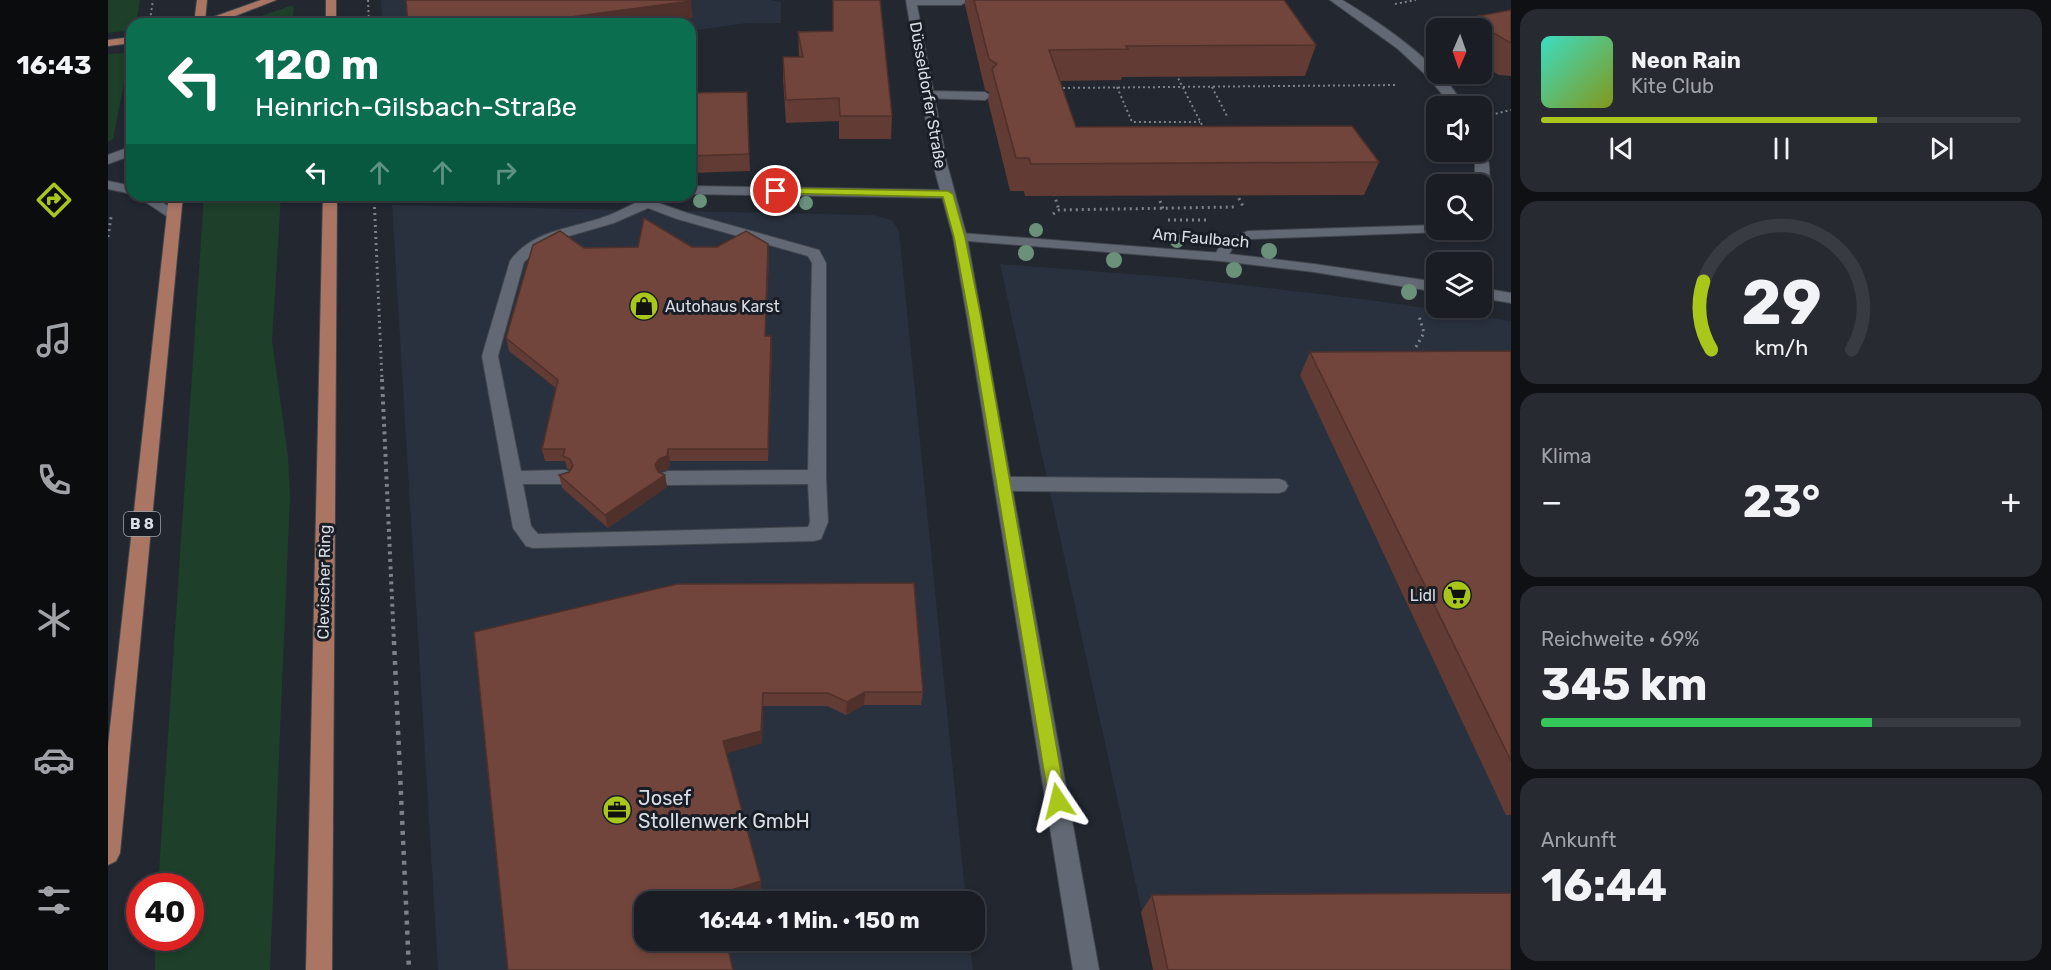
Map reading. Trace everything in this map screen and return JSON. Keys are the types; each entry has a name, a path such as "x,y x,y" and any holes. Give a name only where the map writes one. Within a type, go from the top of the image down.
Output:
{"main road":[{"path":"200,18 202,0"},
{"path":"221,18 271,0"},
{"path":"331,0 331,18"},
{"path":"108,43 126,41"},
{"name":"Clevischer Ring","path":"319,970 330,201"},
{"name":"B 8","path":"108,853 175,204"}],"street":[{"path":"1335,0 1407,51 1450,96"},
{"path":"911,1 961,2"},
{"name":"Düsseldorfer Straße","path":"911,1 940,164 960,237 1086,970"},
{"path":"927,95 985,96"},
{"path":"108,160 126,152"},
{"path":"108,185 126,189"},
{"path":"696,190 948,194"},
{"path":"643,201 608,221 548,238 524,251 517,261 490,356 522,528 533,541 814,534 819,522 817,477 819,263 814,253 682,216 651,201"},
{"path":"1221,257 1226,246 1248,235 1426,229"},
{"name":"Am Faulbach","path":"960,237 1221,257 1426,285"},
{"path":"1492,295 1511,298"},
{"path":"513,478 565,477"},
{"path":"668,478 817,477"},
{"path":"1004,484 1279,486"}],"path":[{"path":"150,18 153,0"},
{"path":"368,0 369,18"},
{"path":"1173,68 1206,132"},
{"path":"1109,80 1112,87"},
{"path":"1249,80 1253,87"},
{"path":"1057,88 1441,85"},
{"path":"1117,87 1132,122 1200,122"},
{"path":"1212,87 1227,116"},
{"path":"1492,115 1511,110"},
{"path":"1053,190 1059,210"},
{"path":"1236,192 1244,207"},
{"path":"374,201 409,970"},
{"path":"1160,201 1163,209"}],"shaded area":[{"path":"381,0 770,0 781,2 781,23 747,23 696,30 696,18 382,18"},
{"path":"392,205 873,215 892,220 899,231 965,891 634,891 634,951 971,951 973,970 438,970"},
{"path":"1000,264 1182,278 1370,300 1426,308 1426,318 1491,318 1511,321 1511,970 1142,912"}],"green space":[{"path":"108,0 140,0 137,18 126,18 126,31 108,33"},
{"path":"290,6 294,6 293,18 255,18"},
{"path":"126,53 126,73 113,139 108,142 108,54"},
{"path":"204,201 281,201 272,340 288,456 290,497 270,970 155,970 155,951 204,951 204,873 159,873"}],"building":[{"path":"406,0 691,0 562,18 408,18"},
{"path":"833,0 880,0 892,116 840,116 839,98 786,100 783,57 803,57 798,32 833,31"},
{"path":"974,0 1284,0 1316,45 1126,46 1128,49 1049,50 1076,127 1352,126 1379,162 1031,164 1029,158 1016,158 992,69 997,64 989,59"},
{"path":"1511,10 1511,43 1492,32 1492,18 1468,18"},
{"path":"747,92 749,154 696,156 696,93"},
{"path":"644,218 692,247 717,247 746,231 768,244 765,336 771,336 768,449 668,449 667,456 659,459 655,465 658,472 665,475 605,515 559,475 569,472 573,466 570,459 563,456 565,449 542,449 558,380 506,338 533,245 560,231 584,248 638,247"},
{"name":"Lidl","path":"1511,351 1511,761 1310,352"},
{"path":"914,583 923,692 865,692 847,702 828,693 763,693 761,731 723,741 761,881 728,891 634,891 634,951 729,951 733,970 508,970 474,632 677,584"},
{"path":"1511,893 1511,970 1168,970 1152,895"}],"place":[{"name":"Autohaus Karst","path":"644,306"},
{"name":"Lidl","path":"1457,595"},
{"name":"Josef Stollenwerk GmbH","path":"617,810"}],"route":[{"path":"776,191 948,194 960,237 975,317 1058,801"}]}
